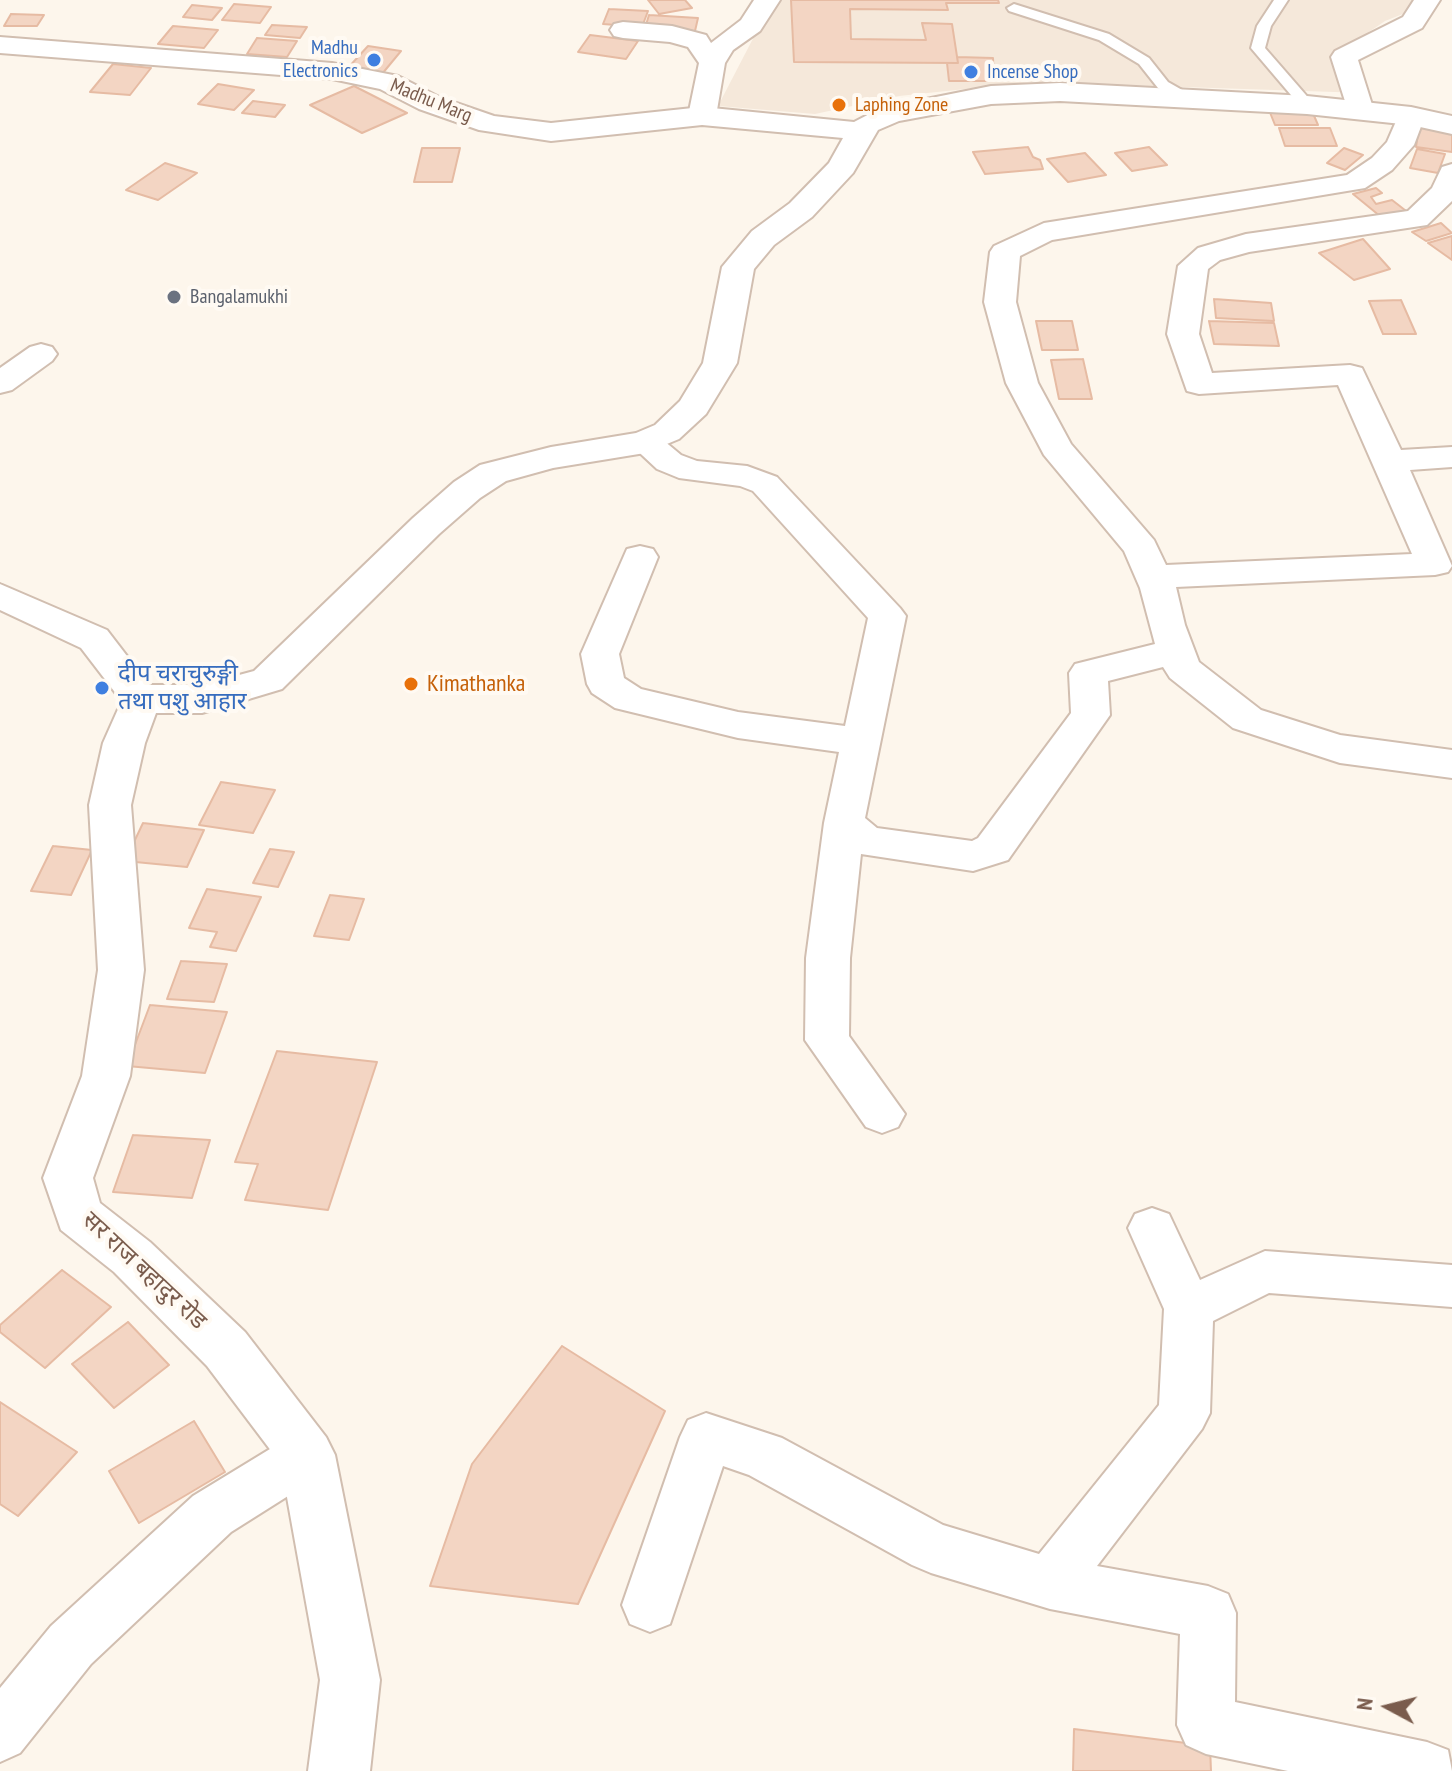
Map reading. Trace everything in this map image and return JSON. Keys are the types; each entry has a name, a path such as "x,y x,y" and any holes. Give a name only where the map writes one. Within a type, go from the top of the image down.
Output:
{"street":[{"path":"702,116 712,63 723,45 751,25 767,0"},
{"path":"1360,111 1344,57 1413,22 1427,0"},
{"path":"623,30 672,34 697,41 712,63"},
{"name":"Madhu Marg","path":"0,45 332,71 388,82 429,103 489,124 551,132 702,116 861,131"},
{"path":"0,596 94,639 141,699 202,699 268,680 426,526 467,490 493,473 551,458 645,442 667,432 694,407 720,363 738,267 749,251 801,210 842,167 868,124 891,114 991,95 1060,92 1307,105 1411,116 1452,125"},
{"path":"1411,116 1400,145 1382,164 1355,182 1044,232 1005,252 1000,302 1022,383 1056,448 1141,548 1183,669 1247,719 1340,749 1452,764"},
{"path":"1153,577 1435,564 1350,375 1199,384 1183,334 1193,266 1209,254 1246,243 1417,219 1445,191 1452,173"},
{"path":"0,383 41,354"},
{"path":"645,442 669,462 691,471 747,476 765,484 887,616 844,823 828,958 827,1040 882,1114"},
{"path":"1389,461 1452,457"},
{"path":"640,557 600,654 606,684 629,699 738,725 861,742"},
{"path":"844,823 866,841 973,856 993,849 1091,715 1088,673 1176,651"},
{"name":"सर राज बहादुर रोड","path":"141,699 124,743 110,805 121,970 106,1076 68,1178 79,1215 132,1257 226,1349 307,1455 350,1680 339,1771"},
{"path":"1050,1583 1184,1413 1189,1309 1152,1228"},
{"path":"1189,1309 1265,1272 1452,1286"},
{"path":"650,1605 706,1437 763,1455 931,1547 1050,1583 1208,1613 1206,1725 1427,1771"},
{"path":"0,1733 71,1645 212,1514 307,1455"}],"lane":[{"path":"1281,0 1264,26 1258,48 1307,105"},
{"path":"1014,8 1104,37 1144,61 1163,85 1191,99"}],"shaded area":[{"path":"773,0 1431,0 1431,3 1385,21 1353,43 1365,93 1032,82 899,96 815,114 718,106"}],"building":[{"path":"648,0 685,0 692,8 659,14"},
{"path":"791,0 998,0 999,3 946,3 948,10 850,9 851,39 926,40 922,23 952,24 958,63 794,62"},
{"path":"234,4 271,7 260,23 222,20"},
{"path":"192,5 222,8 212,20 183,17"},
{"path":"609,9 648,11 642,27 603,24"},
{"path":"11,14 44,15 37,26 4,26"},
{"path":"649,15 698,18 695,31 645,28"},
{"path":"272,25 307,27 300,38 265,35"},
{"path":"173,26 218,30 204,48 158,44"},
{"path":"590,35 638,41 626,59 578,52"},
{"path":"257,38 297,41 287,57 247,54"},
{"name":"Madhu Electronics","path":"368,46 401,51 382,74 347,69"},
{"name":"Incense Shop","path":"957,57 993,58 994,81 949,81 947,63 958,63"},
{"path":"113,64 151,68 130,95 90,92"},
{"path":"218,84 254,90 234,110 198,104"},
{"path":"354,86 407,113 362,133 310,105"},
{"path":"253,101 285,105 275,117 242,113"},
{"path":"1269,110 1312,111 1318,125 1275,125"},
{"path":"1419,126 1452,130 1452,152 1416,147"},
{"path":"1279,128 1330,128 1337,146 1285,146"},
{"path":"1028,147 1033,157 1040,160 1043,169 985,174 973,152"},
{"path":"1149,147 1167,165 1132,171 1115,153"},
{"path":"422,148 460,148 452,182 414,182"},
{"path":"1344,148 1363,155 1345,170 1327,163"},
{"path":"1417,149 1445,154 1438,173 1410,168"},
{"path":"1085,153 1106,175 1068,182 1047,159"},
{"path":"165,163 197,173 158,200 126,190"},
{"path":"1376,188 1382,193 1371,197 1376,204 1392,200 1410,214 1386,221 1353,194"},
{"path":"1441,223 1452,233 1426,241 1412,232"},
{"path":"1452,236 1452,260 1428,243"},
{"path":"1363,239 1390,269 1354,280 1319,253"},
{"path":"1214,299 1271,303 1274,321 1216,318"},
{"path":"1401,300 1416,334 1383,334 1369,301"},
{"path":"1036,321 1072,321 1078,350 1042,350"},
{"path":"1209,321 1274,323 1279,346 1214,344"},
{"path":"1083,359 1092,399 1059,399 1051,360"},
{"path":"221,782 275,790 253,833 199,825"},
{"path":"143,823 204,830 187,867 125,861"},
{"path":"53,846 92,850 71,895 31,891"},
{"path":"270,849 294,852 278,887 253,883"},
{"path":"207,889 261,897 236,951 210,947 217,932 189,928"},
{"path":"330,895 364,899 349,940 314,936"},
{"path":"181,961 227,964 214,1002 167,999"},
{"path":"150,1005 227,1012 205,1073 127,1066"},
{"path":"277,1051 377,1062 328,1210 245,1200 258,1164 235,1162"},
{"path":"133,1135 210,1140 192,1198 113,1192"},
{"path":"62,1270 111,1307 45,1368 0,1332 0,1325"},
{"path":"128,1322 169,1365 114,1408 72,1364"},
{"path":"562,1346 665,1411 578,1604 430,1586 472,1464"},
{"path":"0,1402 77,1452 18,1516 0,1504"},
{"path":"194,1421 225,1472 139,1523 109,1471"},
{"path":"1074,1729 1210,1746 1211,1771 1073,1771"}],"place":[{"name":"Madhu Electronics","path":"374,60"},
{"name":"Incense Shop","path":"971,72"},
{"name":"Laphing Zone","path":"839,105"},
{"name":"Bangalamukhi","path":"174,297"},
{"name":"Kimathanka","path":"411,684"},
{"name":"दीप चराचुरुङ्गी तथा पशु आहार","path":"102,688"}]}
